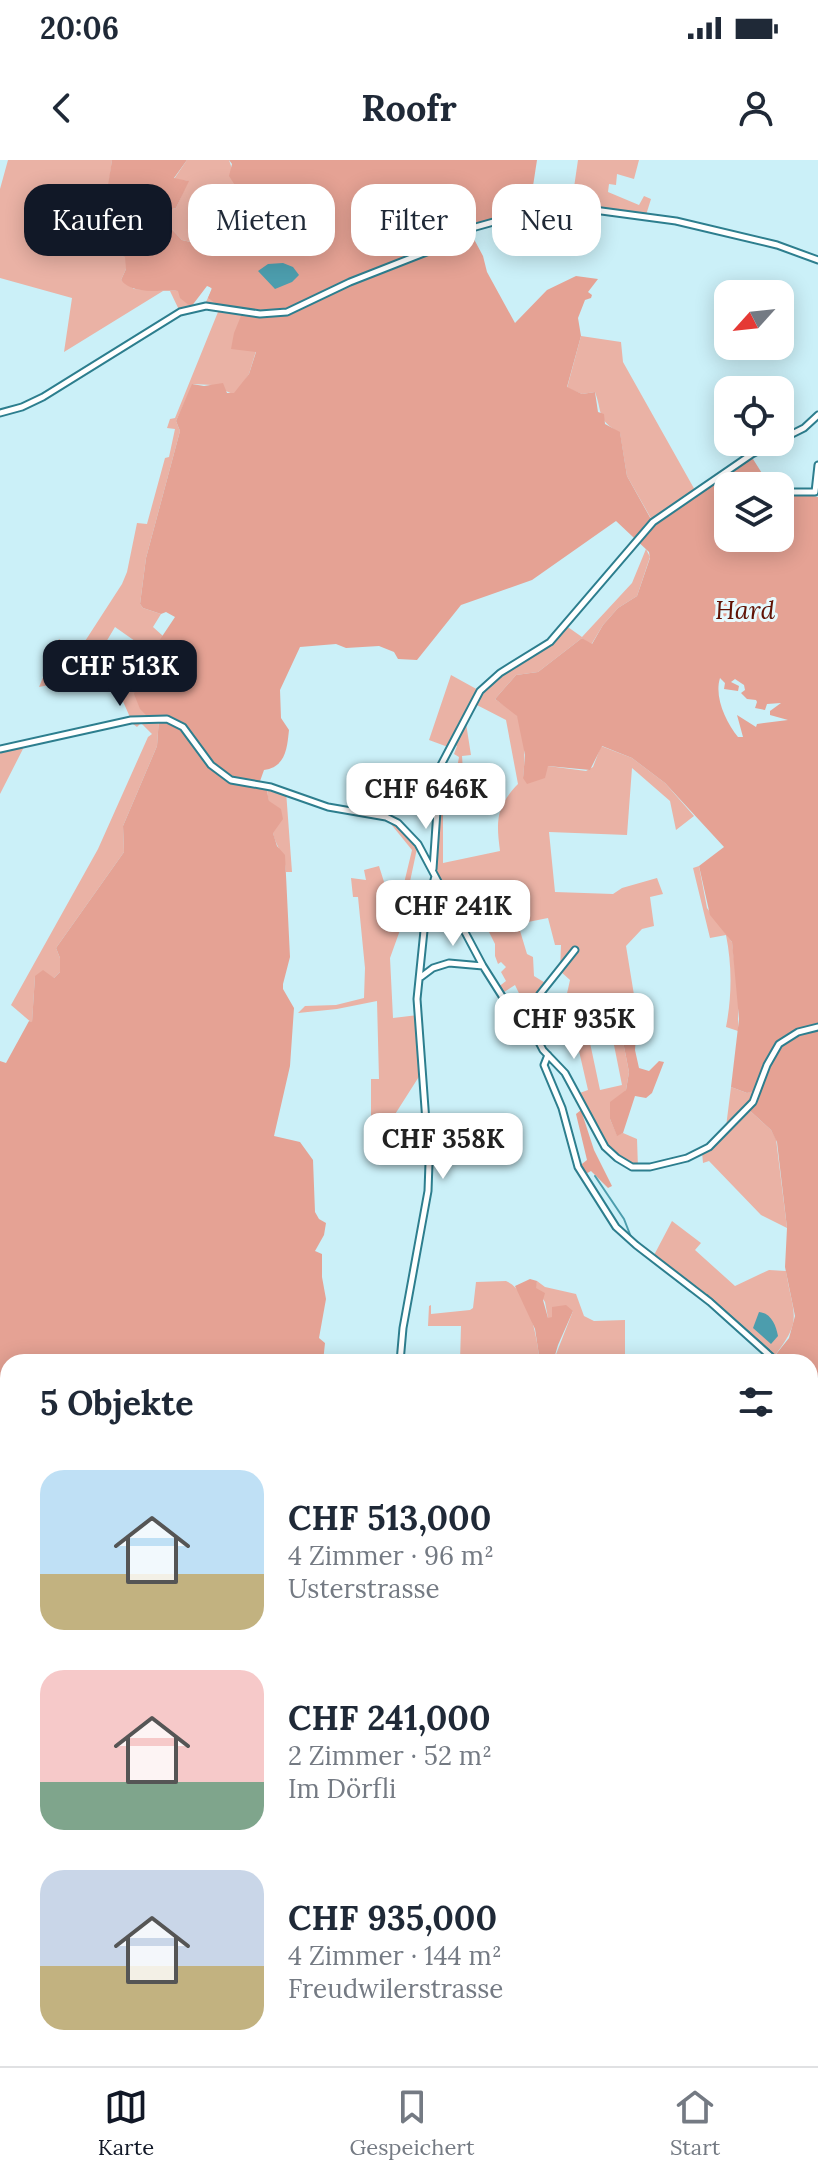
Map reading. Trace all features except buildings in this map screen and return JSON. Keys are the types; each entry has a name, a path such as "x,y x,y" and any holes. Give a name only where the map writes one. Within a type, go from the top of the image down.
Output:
{"street":[{"path":"0,413 43,397 180,312 206,306 260,314 287,312 350,282 429,251 463,232 486,223 531,213 582,209 683,222 777,245 818,260"},
{"path":"794,432 817,419"},
{"path":"401,1354 429,1177 418,1006 426,911 434,872 435,812 440,767 480,691 500,673 550,642 653,522 749,456"},
{"path":"794,492 815,492 818,465"},
{"path":"0,749 131,720 159,718 183,727 211,765 225,777 239,783 271,787 328,807 391,819 402,826 414,838 483,966 510,1007 526,1019 548,1055 565,1073 611,1154 627,1165 645,1168 696,1155 709,1147 753,1102 779,1044 798,1032 818,1027"},
{"path":"526,1019 540,994 575,950"},
{"path":"421,977 433,968 454,962 483,966"},
{"path":"422,963 433,968"},
{"path":"548,1055 544,1065 564,1113 578,1167 606,1214 627,1238 698,1291 768,1354"}],"shaded area":[{"path":"8,160 112,160 109,184 24,184 24,256 126,257 126,269 121,280 134,289 163,291 64,352 72,298 0,278 0,189"},
{"path":"187,160 229,160 237,184 188,184 188,241 182,240 172,229 172,209 176,208 188,181 174,179"},
{"path":"578,160 639,160 634,179 617,174 616,185 609,184 608,192 639,205 644,196 651,199 646,215 601,211 601,184 574,184"},
{"path":"255,260 256,351 249,374 235,395 212,385 193,384 176,421 180,431 146,558 140,604 161,614 153,627 163,636 133,680 159,718 157,746 123,826 124,852 56,948 60,972 54,978 35,976 32,1023 11,1005 98,849 152,734 141,723 137,727 133,724 117,688 142,646 115,627 93,664 104,674 39,687 59,639 78,652 122,584 137,523 147,524 165,458 169,457 175,429 167,428 170,419 175,418 220,307 180,312 170,291 179,291 190,307 205,304 212,289 209,286"},
{"path":"581,336 621,342 623,362 696,492 653,522 627,476 620,433 604,420 595,392 582,394 567,388"},
{"path":"646,549 650,557 637,596 618,608 591,645 582,638 538,672 516,675 495,699 514,712 522,728 523,778 548,766 586,771 593,767 601,746 632,758 665,783 694,816 676,830 670,801 632,768 627,835 549,832 555,892 613,894 622,888 657,878 663,894 650,897 654,926 642,929 626,946 635,1001 638,1003 637,1022 632,1014 632,1002 622,1001 617,1011 629,1072 626,1090 610,1119 617,1135 623,1133 637,1139 638,1168 611,1154 577,1094 588,1090 576,1038 580,999 566,998 570,980 560,971 561,945 555,945 548,918 518,924 527,954 533,957 534,976 547,984 529,1014 515,985 501,994 497,988 506,981 501,972 506,967 501,962 498,964 495,944 479,912 459,921 436,875 437,786 443,786 443,863 500,851 499,814 505,800 518,784 506,720 473,703 465,717 471,755 462,756 464,786 454,786 459,757 454,754 457,746 451,743 448,747 429,740 451,675 480,691 545,646 565,625 582,637 632,583","holes":["605,1000 622,1085 600,1090 582,1005"]},
{"path":"26,743 0,794 0,749"},
{"path":"266,786 286,791 292,872 286,872 274,837"},
{"path":"377,788 390,790 391,819 418,844 399,933 390,958 393,1018 418,1015 420,1075 371,1152 371,1079 379,1079 377,1001 298,1013 305,1006 336,1005 364,998 365,968 358,897 353,897 351,878 366,880 364,870 379,866 390,901 400,900 412,850 386,818 380,816 380,804 370,802"},
{"path":"699,866 707,908 732,942 738,992 738,1031 726,1027 730,992 728,946 726,935 710,938 693,868"},
{"path":"731,1087 747,1093 758,1089 748,1109 771,1130 776,1139 787,1228 761,1215 709,1161 703,1163 702,1152 726,1127"},
{"path":"672,1221 701,1243 695,1250 735,1286 769,1270 786,1271 794,1317 783,1345 776,1354 768,1354 653,1257"},
{"path":"506,1281 514,1286 527,1305 539,1354 460,1354 461,1326 428,1326 431,1305 431,1314 473,1308 476,1282"},
{"path":"537,1281 545,1287 576,1294 584,1316 594,1321 625,1320 625,1354 556,1354 573,1311 551,1320 545,1302 535,1288"}],"green space":[{"path":"112,160 187,160 174,178 189,181 176,208 172,209 172,184 108,184"},
{"name":"Hard","path":"229,160 537,160 533,184 492,184 492,222 476,226 476,184 351,184 351,256 476,256 476,243 487,272 515,323 547,290 576,276 598,279 588,292 591,298 585,300 578,318 581,336 567,387 582,394 595,392 598,412 604,414 605,424 620,432 627,476 652,521 714,480 714,552 794,552 794,494 818,497 818,1354 776,1354 789,1338 795,1316 785,1267 787,1228 777,1142 771,1130 748,1109 758,1090 747,1093 731,1087 739,1019 732,942 710,915 699,866 724,847 665,783 632,758 602,746 590,770 548,766 545,778 527,784 523,778 525,755 517,716 495,699 516,675 538,672 582,638 592,644 618,608 637,596 650,558 649,552 616,521 532,580 461,605 417,660 398,659 394,652 379,646 346,648 336,644 300,647 280,690 281,718 289,730 286,750 277,765 264,770 259,784 266,786 269,801 281,809 283,819 273,833 277,846 285,855 290,957 283,989 294,1008 290,1066 274,1136 300,1142 313,1160 315,1212 326,1223 324,1235 315,1251 322,1254 326,1299 319,1338 325,1343 324,1354 0,1354 0,1061 6,1063 29,1021 32,1022 35,976 43,970 54,978 60,972 56,948 124,852 123,826 157,746 159,718 149,718 140,709 134,694 137,685 133,680 175,617 143,608 140,604 146,558 180,431 176,421 192,384 223,383 227,393 234,393 249,374 256,352 231,349 243,311 221,307 208,298 212,288 207,286 191,307 180,298 178,291 147,291 132,288 121,280 126,269 125,257 120,256 172,256 172,229 182,240 188,241 188,256 335,256 335,184 234,184 229,176 232,164","holes":["720,678 725,683 724,689 738,691 739,686 731,682 735,679 744,685 745,690 741,693 747,699 756,700 755,708 765,710 767,704 781,703 770,711 770,715 788,720 757,724 756,727 737,715 743,737 738,737 725,717 720,701"]},
{"path":"753,459 761,472 726,472 744,460"},
{"path":"622,1001 632,1002 632,1014 637,1022 635,1050 639,1068 649,1071 659,1061 664,1062 652,1093 646,1098 635,1096 623,1133 617,1136 610,1119 610,1102 626,1090 629,1072 617,1011"},
{"path":"581,1110 594,1150 612,1186 608,1188 591,1171 582,1176 578,1167 587,1160 576,1114"},
{"path":"530,1279 537,1281 536,1288 545,1293 543,1300 548,1318 552,1317 552,1307 566,1305 573,1311 555,1354 539,1354 535,1329 515,1286"}],"water":[{"path":"283,263 293,267 299,275 292,282 275,289 258,271 268,264"},
{"path":"759,1312 770,1317 776,1328 778,1336 771,1344 753,1328"}],"waterway":[{"path":"595,1176 624,1219 631,1237"},
{"path":"662,1268 690,1291"},
{"path":"707,1295 769,1350"}]}
